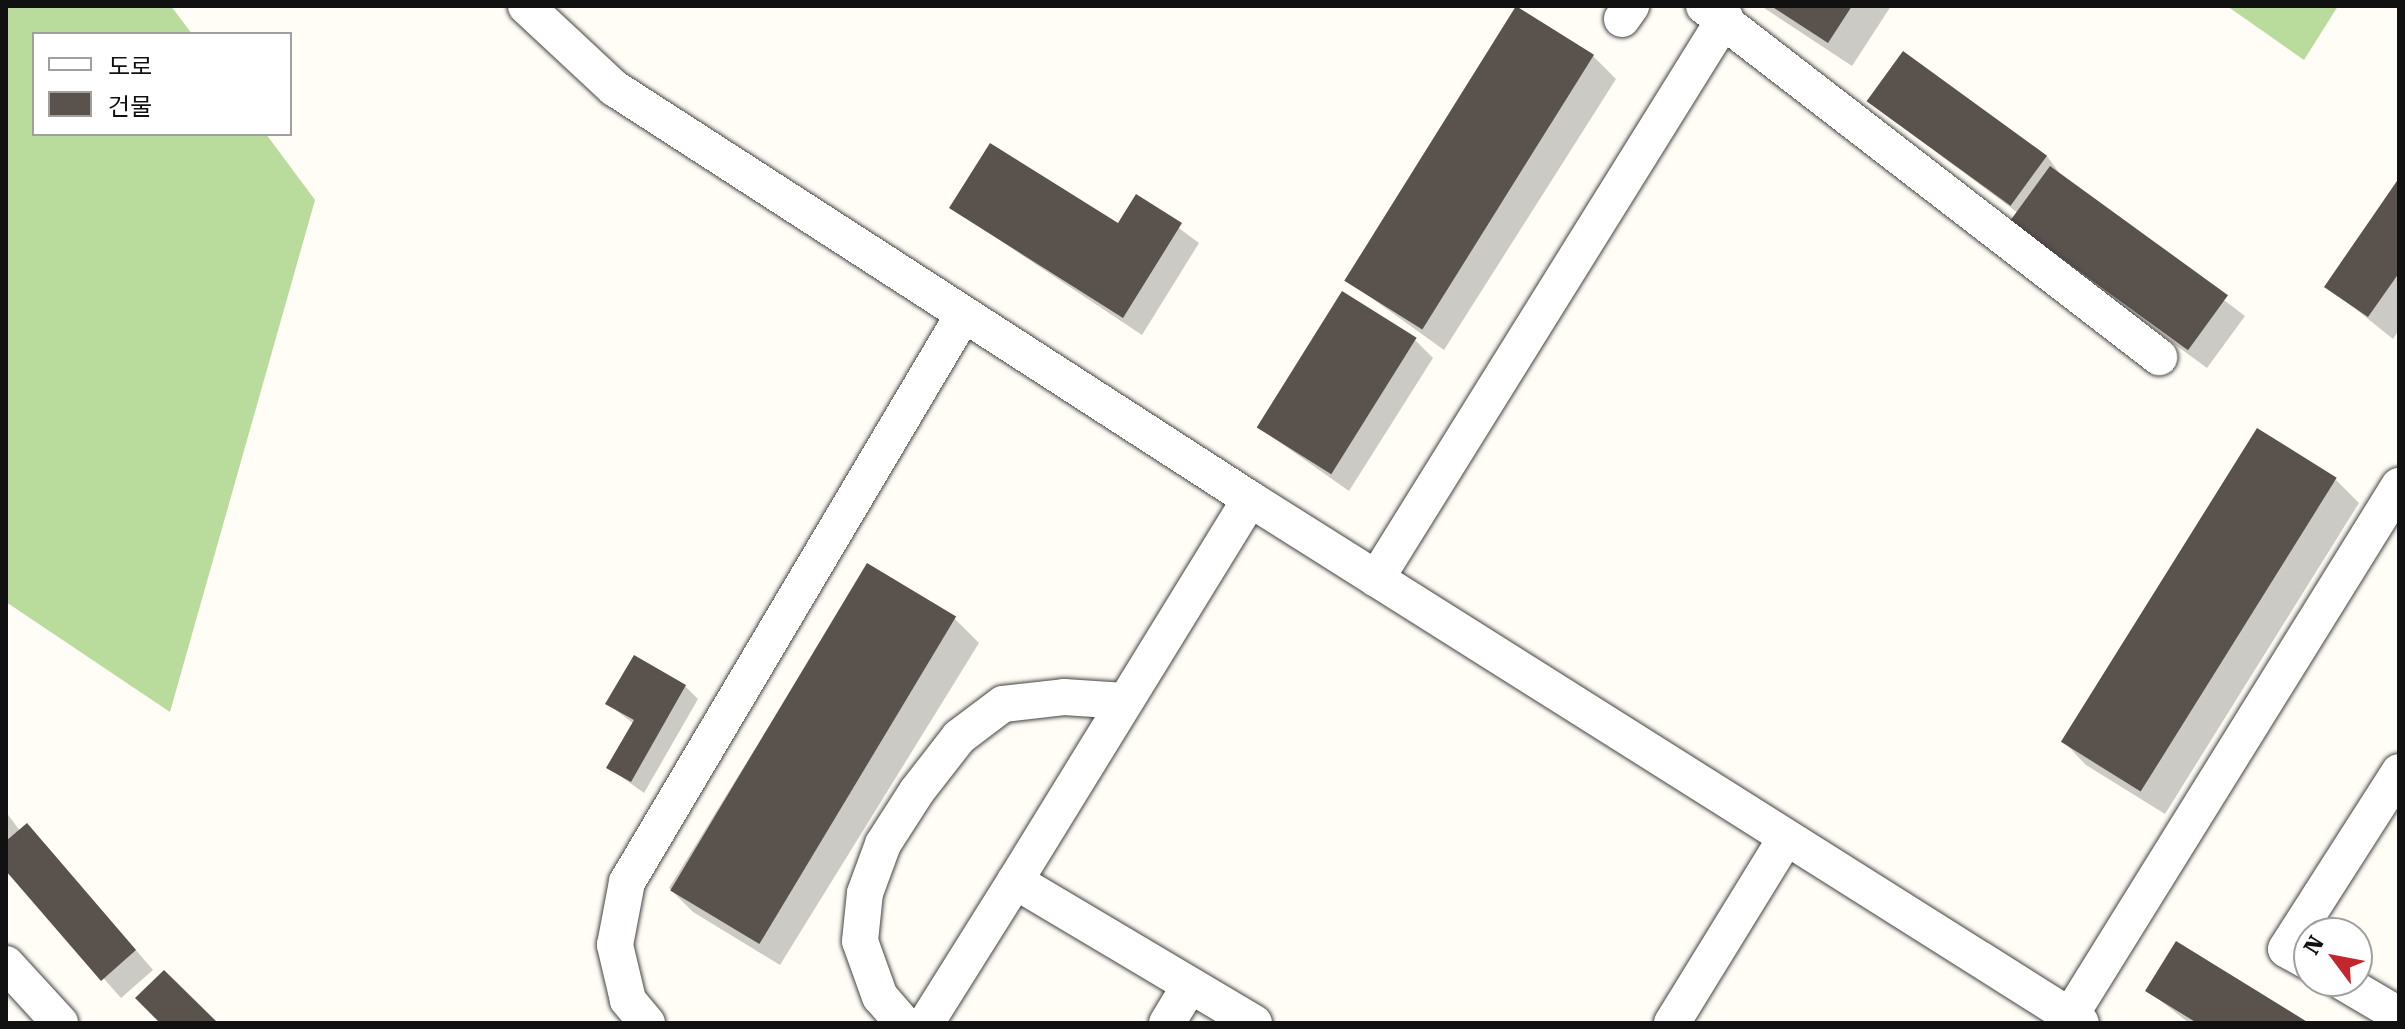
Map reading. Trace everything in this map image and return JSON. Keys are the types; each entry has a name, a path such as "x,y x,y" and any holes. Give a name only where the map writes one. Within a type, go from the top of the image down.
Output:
{"lane":[{"path":"526,6 614,88 962,317 1785,839 2076,1019 2399,486"},
{"path":"1376,579 1714,12 2159,357"},
{"path":"647,1023 628,1000 615,945 627,882 962,317"},
{"path":"926,1023 1250,499"},
{"path":"903,1023 880,997 860,941 865,893 883,844 917,791 959,737 1003,704 1125,701"},
{"path":"2306,917 2399,772"},
{"path":"1672,1023 1785,839"},
{"path":"1015,881 1254,1023"},
{"path":"2293,938 2286,949 2293,953"},
{"path":"6,964 60,1023"},
{"path":"1167,1023 1190,985"},
{"path":"2368,997 2399,1015"}],"green space":[{"path":"6,6 171,6 190,32 32,32 32,136 267,136 315,200 170,712 6,602"},
{"path":"2227,6 2338,6 2304,60"}],"building":[{"path":"1516,6 1594,55 1422,330 1344,281"},
{"path":"1771,6 1852,6 1828,43"},
{"path":"1903,51 2047,156 2011,206 1867,101"},
{"path":"990,143 1118,223 1136,194 1182,223 1123,318 949,208"},
{"path":"2050,166 2228,295 2188,350 2010,221"},
{"path":"2399,178 2399,273 2368,317 2324,287"},
{"path":"1342,291 1417,338 1331,474 1257,428"},
{"path":"2257,428 2337,478 2141,792 2061,742"},
{"path":"867,563 956,617 759,944 670,890"},
{"path":"634,655 686,685 631,782 606,768 634,720 605,704"},
{"path":"27,823 136,950 101,981 6,871 6,841"},
{"path":"2176,941 2309,1023 2197,1023 2145,991"},
{"path":"164,970 218,1023 160,1023 135,998"}]}
